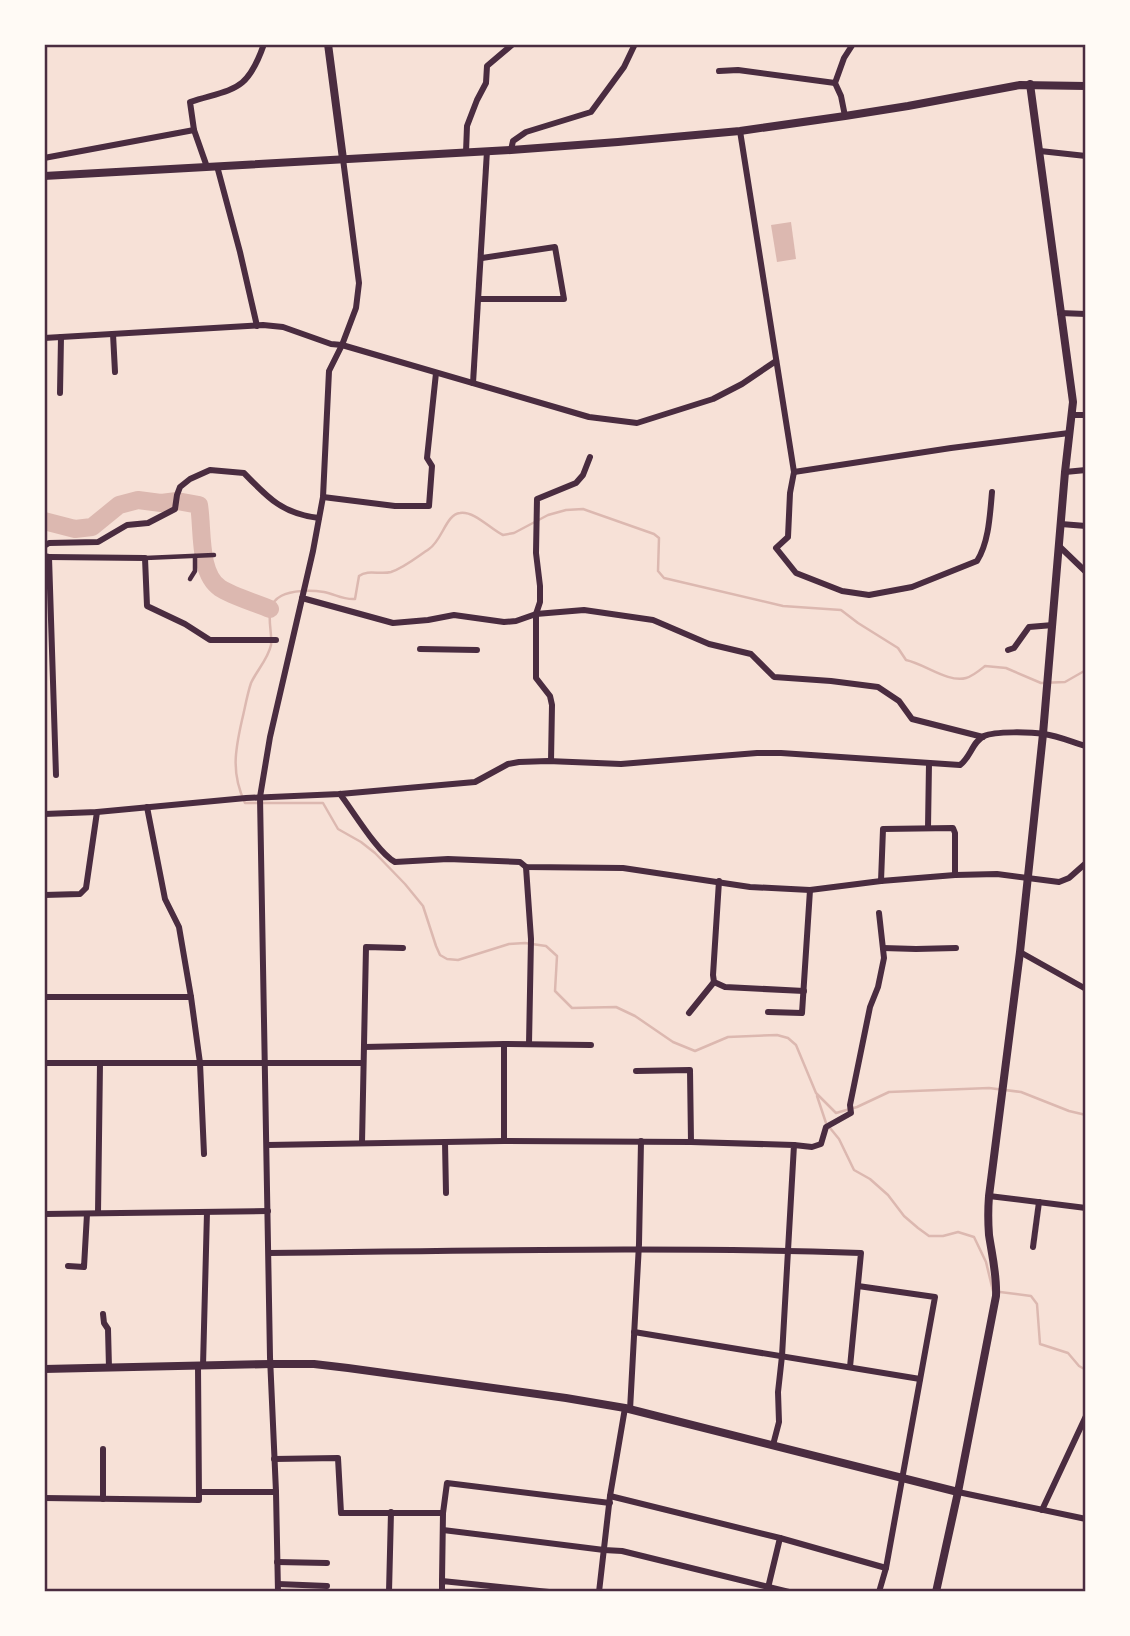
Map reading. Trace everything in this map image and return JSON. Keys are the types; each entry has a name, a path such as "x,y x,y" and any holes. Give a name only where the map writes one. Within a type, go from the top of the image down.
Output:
{"street":[{"path":"257,326 240,252 212,167 194,130 190,102 236,88 245,81 252,72 264,44"},
{"path":"278,1592 260,802 270,737 323,497 329,372 342,345 359,295 328,44"},
{"path":"466,152 467,125 486,83 487,66 513,44"},
{"path":"511,150 513,141 526,132 591,112 624,66 635,44"},
{"path":"845,116 835,83 844,58 853,44"},
{"path":"719,71 738,70 835,83"},
{"path":"936,1592 997,1292 989,1234 989,1196 1020,952 1073,402 1030,84"},
{"path":"44,176 511,150 740,131 908,106 990,89 1030,84 1086,86"},
{"path":"44,158 194,130"},
{"path":"740,131 794,472 788,537 776,548 796,573 842,591 869,595 912,587 977,561 983,552 992,492"},
{"path":"473,383 487,151"},
{"path":"1040,151 1086,156"},
{"path":"479,299 564,299 555,247 482,258"},
{"path":"1060,313 1086,314"},
{"path":"44,338 257,326 283,327 331,344 589,417 637,423 713,399 776,362"},
{"path":"113,334 115,372"},
{"path":"61,337 61,393"},
{"path":"323,497 395,506 429,506 432,466 427,458 436,373"},
{"path":"1072,415 1086,415"},
{"path":"794,472 1069,433"},
{"path":"551,761 552,705 550,696 536,678 536,614 540,602 536,553 537,499 576,483 583,475 590,457"},
{"path":"44,547 49,543 98,542 127,525 148,523 175,509 180,487 210,470 244,473 266,496 285,508 302,516 319,518"},
{"path":"1065,472 1086,470"},
{"path":"1061,524 1086,526"},
{"path":"1059,546 1086,572"},
{"path":"55,775 46,557 145,558 214,555"},
{"path":"190,579 195,571 196,556"},
{"path":"145,558 147,606 186,624 210,640 273,640"},
{"path":"303,594 393,623 454,615 504,622 536,614 584,610 653,620 709,644 751,654 775,677 878,687 899,701 912,719 983,737"},
{"path":"1008,650 1014,648 1029,627 1053,625"},
{"path":"420,649 477,650"},
{"path":"44,814 242,798 260,802 475,782 508,764 519,762 621,764 781,752 960,765 967,760 976,742 994,733 1043,734 1086,746"},
{"path":"928,828 929,763"},
{"path":"340,793 389,859 395,862 448,859 520,862 526,867 623,868 750,887 810,890 955,875 997,874 1059,883 1086,863"},
{"path":"147,807 165,899 179,927 191,997 200,1063 204,1154"},
{"path":"44,895 80,894 86,888 97,811"},
{"path":"881,881 883,829 953,828 955,875"},
{"path":"526,867 531,939 528,1044"},
{"path":"689,1013 714,982 719,881"},
{"path":"768,1012 802,1013 810,890"},
{"path":"267,1145 504,1141 691,1142 812,1147 821,1144 826,1128 851,1113 870,1007 878,987 884,958 879,914"},
{"path":"362,1143 366,947 403,948"},
{"path":"883,948 956,948"},
{"path":"1020,952 1086,989"},
{"path":"714,982 725,987 804,991"},
{"path":"44,997 191,997"},
{"path":"504,1044 504,1141"},
{"path":"364,1047 591,1045"},
{"path":"44,1063 363,1063"},
{"path":"98,1213 100,1063"},
{"path":"636,1071 690,1070 691,1142"},
{"path":"445,1142 446,1193"},
{"path":"599,1592 610,1499 628,1409 639,1251 641,1142"},
{"path":"773,1445 779,1422 778,1392 794,1145"},
{"path":"989,1196 1086,1208"},
{"path":"1033,1247 1039,1202"},
{"path":"44,1498 199,1500 207,1212"},
{"path":"44,1214 268,1212"},
{"path":"68,1266 84,1267 87,1214"},
{"path":"269,1253 787,1251 861,1254 850,1367"},
{"path":"858,1286 935,1297 880,1592"},
{"path":"103,1314 108,1329 109,1368"},
{"path":"634,1332 920,1379"},
{"path":"44,1369 314,1364 566,1398 628,1409 958,1492 1086,1519"},
{"path":"1042,1510 1086,1416"},
{"path":"103,1449 103,1499"},
{"path":"274,1459 338,1458 341,1513 443,1513"},
{"path":"442,1592 443,1513 447,1483 610,1499 780,1538 886,1567"},
{"path":"199,1492 276,1492"},
{"path":"389,1592 391,1512"},
{"path":"443,1530 622,1551 767,1590 789,1592"},
{"path":"767,1590 780,1538"},
{"path":"277,1562 327,1563"},
{"path":"442,1581 549,1592"},
{"path":"278,1584 327,1586"}],"shaded area":[{"path":"791,222 796,259 777,262 771,225"}],"waterway":[{"path":"44,521 75,529 92,527 119,505 138,500 161,503 177,501 199,505 205,561 213,581 237,597 270,609"},
{"path":"1086,670 1065,682 1041,683 1006,668 985,666 969,677 959,679 944,676 906,660 898,648 841,610 783,606 664,578 658,571 659,538 583,509 548,515 514,533 503,535 477,518 460,513 451,518 433,545 406,565 391,572 366,573 359,576 355,599 308,591 285,594 275,600 270,612 271,645 250,688 236,762 238,782 245,803 323,803 338,829 375,853 423,906 440,955 447,959 458,960 509,944 546,946 557,956 555,991 572,1008 616,1007 635,1016 673,1042 695,1051 728,1037 777,1035 788,1038 796,1045 816,1093 836,1113 857,1107 889,1092 989,1088 1021,1092 1086,1115"},
{"path":"817,1096 826,1123"},
{"path":"830,1128 839,1139 854,1170 870,1179 888,1195 904,1216 918,1228 929,1236 958,1232 974,1237 986,1262 993,1291"},
{"path":"1000,1292 1031,1296 1037,1304 1040,1344 1068,1353 1086,1370"}]}
